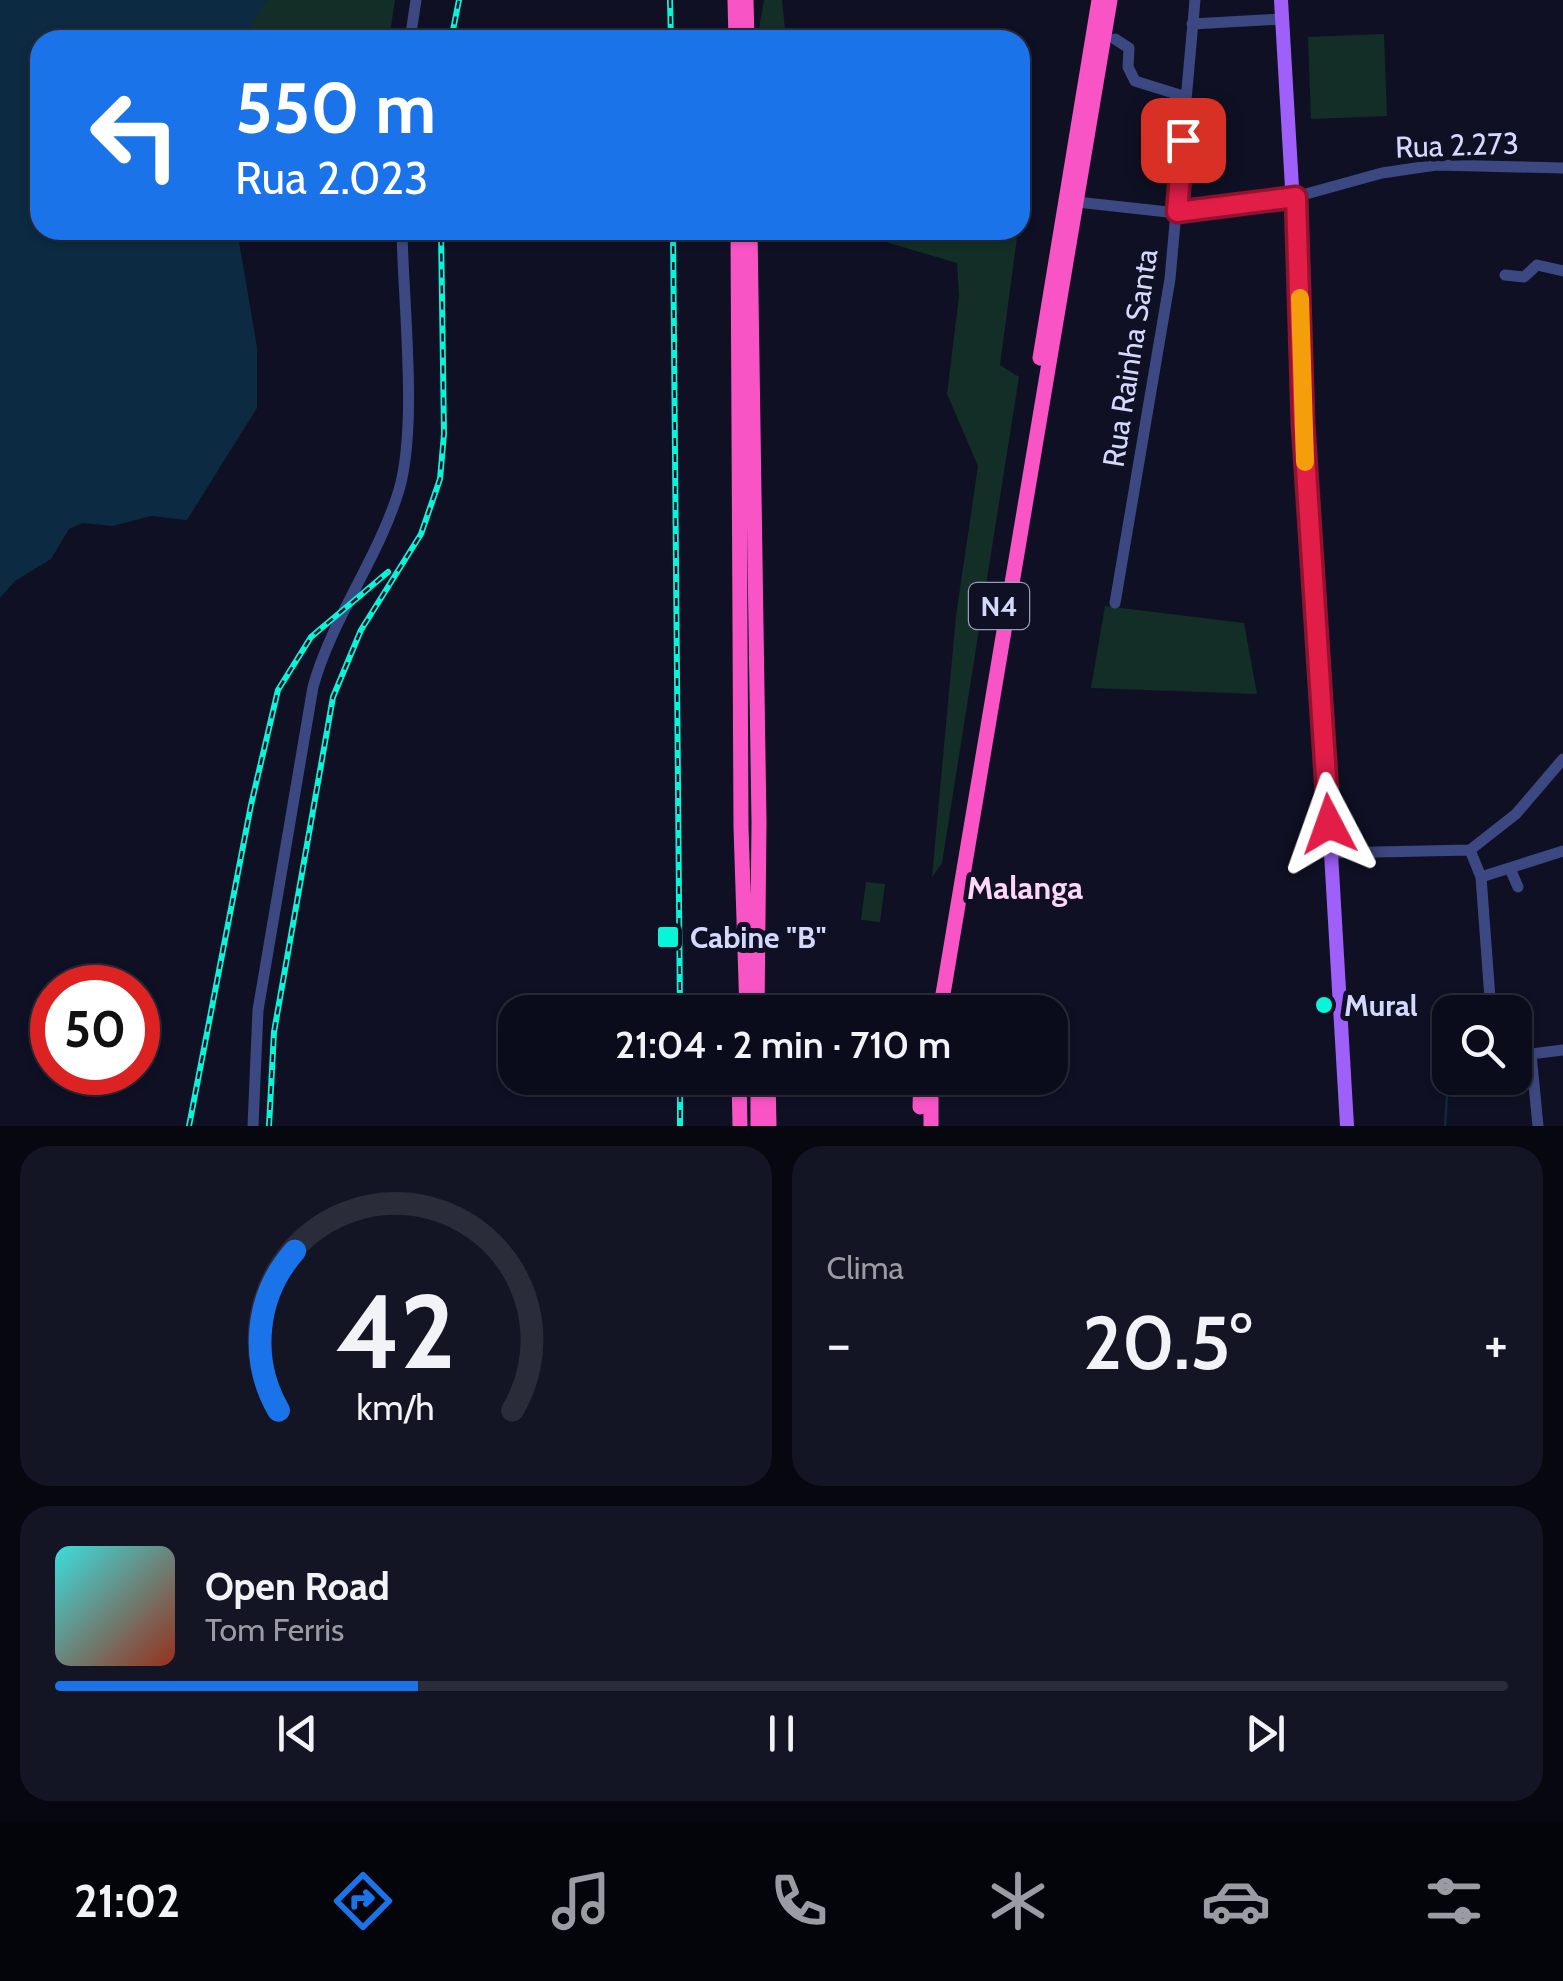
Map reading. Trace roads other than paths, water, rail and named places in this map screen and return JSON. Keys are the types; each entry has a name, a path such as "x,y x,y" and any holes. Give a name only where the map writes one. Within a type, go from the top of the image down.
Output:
{"highway":[{"path":"735,0 736,30"},
{"path":"746,0 746,30"},
{"name":"N4","path":"943,995 1071,202 1068,179 1099,0"},
{"name":"N4","path":"933,995 1071,202 1110,0"},
{"path":"738,240 741,827 746,995"},
{"path":"750,240 759,823 757,995"},
{"path":"759,823 767,889 768,995"},
{"path":"738,995 736,888 741,827"},
{"path":"743,1095 743,1126"},
{"path":"758,1095 758,1126"},
{"path":"768,1095 768,1126"},
{"path":"920,1126 921,1095"},
{"path":"931,1126 932,1095"}],"main road":[{"path":"1282,0 1296,197 1303,423 1347,1126"}],"street":[{"path":"412,30 416,0"},
{"name":"Rua Rainha Santa","path":"1115,604 1177,212 1194,0"},
{"path":"1192,24 1282,19"},
{"path":"1116,39 1129,48 1128,66 1136,81 1186,97"},
{"name":"Rua 2.273","path":"1071,202 1177,212 1296,197 1382,172 1436,165 1563,168"},
{"path":"253,1126 258,1010 313,688 331,636 390,514 405,460 402,240"},
{"path":"1504,274 1524,277 1537,265 1563,271"},
{"path":"1331,853 1470,850 1516,814 1563,759"},
{"path":"1470,850 1480,877 1490,995"},
{"path":"1480,877 1511,871 1563,851"},
{"path":"1511,871 1518,887"},
{"path":"1532,1054 1563,1050"},
{"path":"1532,1064 1538,1126"}],"water":[{"path":"0,0 267,0 248,30 30,30 30,240 239,240 257,347 257,408 187,520 151,516 113,526 82,523 69,529 51,559 15,581 0,598"}],"waterway":[{"path":"1445,1126 1447,1095"}],"railway":[{"path":"453,30 459,0"},
{"path":"670,0 671,30"},
{"path":"269,1126 274,1032 333,697 361,630 421,534 440,479 444,434 441,240"},
{"path":"673,240 680,995"},
{"path":"189,1126 251,805 278,690 311,637 388,572"},
{"path":"680,1095 680,1126"}],"place":[{"name":"Cabine \"B\"","path":"668,937"},
{"name":"Mural","path":"1324,1005"}],"district":[{"name":"Malanga","path":"1025,887"}]}
